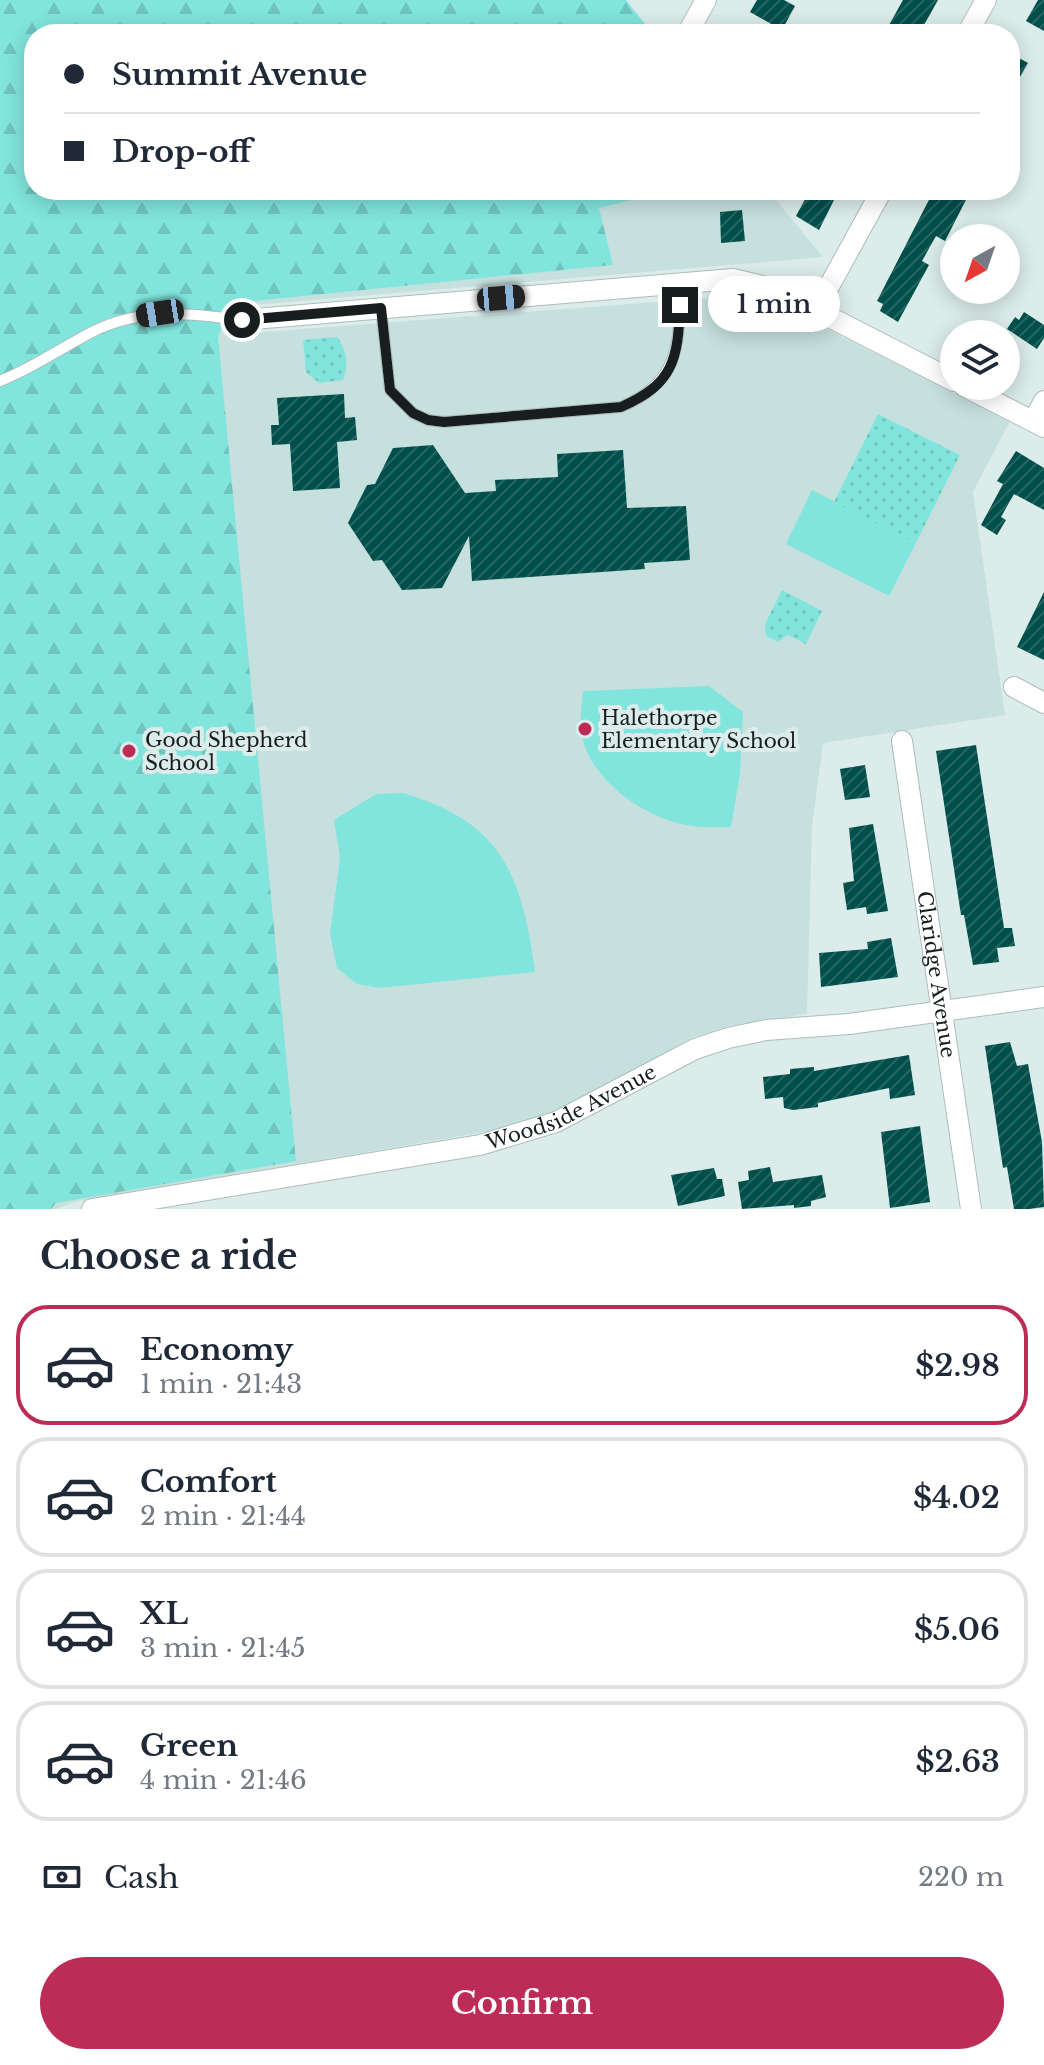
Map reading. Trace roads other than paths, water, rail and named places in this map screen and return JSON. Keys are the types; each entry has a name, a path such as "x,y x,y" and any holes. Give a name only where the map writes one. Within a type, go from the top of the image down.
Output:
{"street":[{"path":"693,24 706,0"},
{"path":"973,24 986,0"},
{"path":"816,310 876,200"},
{"path":"242,320 733,279 754,283 816,310 940,374"},
{"path":"991,400 1038,424 1044,401"},
{"path":"1014,687 1044,703"},
{"name":"Claridge Avenue","path":"902,741 971,1209"},
{"name":"Woodside Avenue","path":"92,1209 480,1145 567,1117 695,1049 728,1038 766,1030 941,1012 1044,997"}],"lane":[{"path":"381,308 390,390 413,413 428,420 444,422 621,407 644,397 656,387 678,351 681,283"},
{"path":"0,381 26,371 95,330 124,319 160,313 242,320"}],"place":[{"name":"Halethorpe Elementary School","path":"585,729"},
{"name":"Good Shepherd School","path":"129,751"}]}
